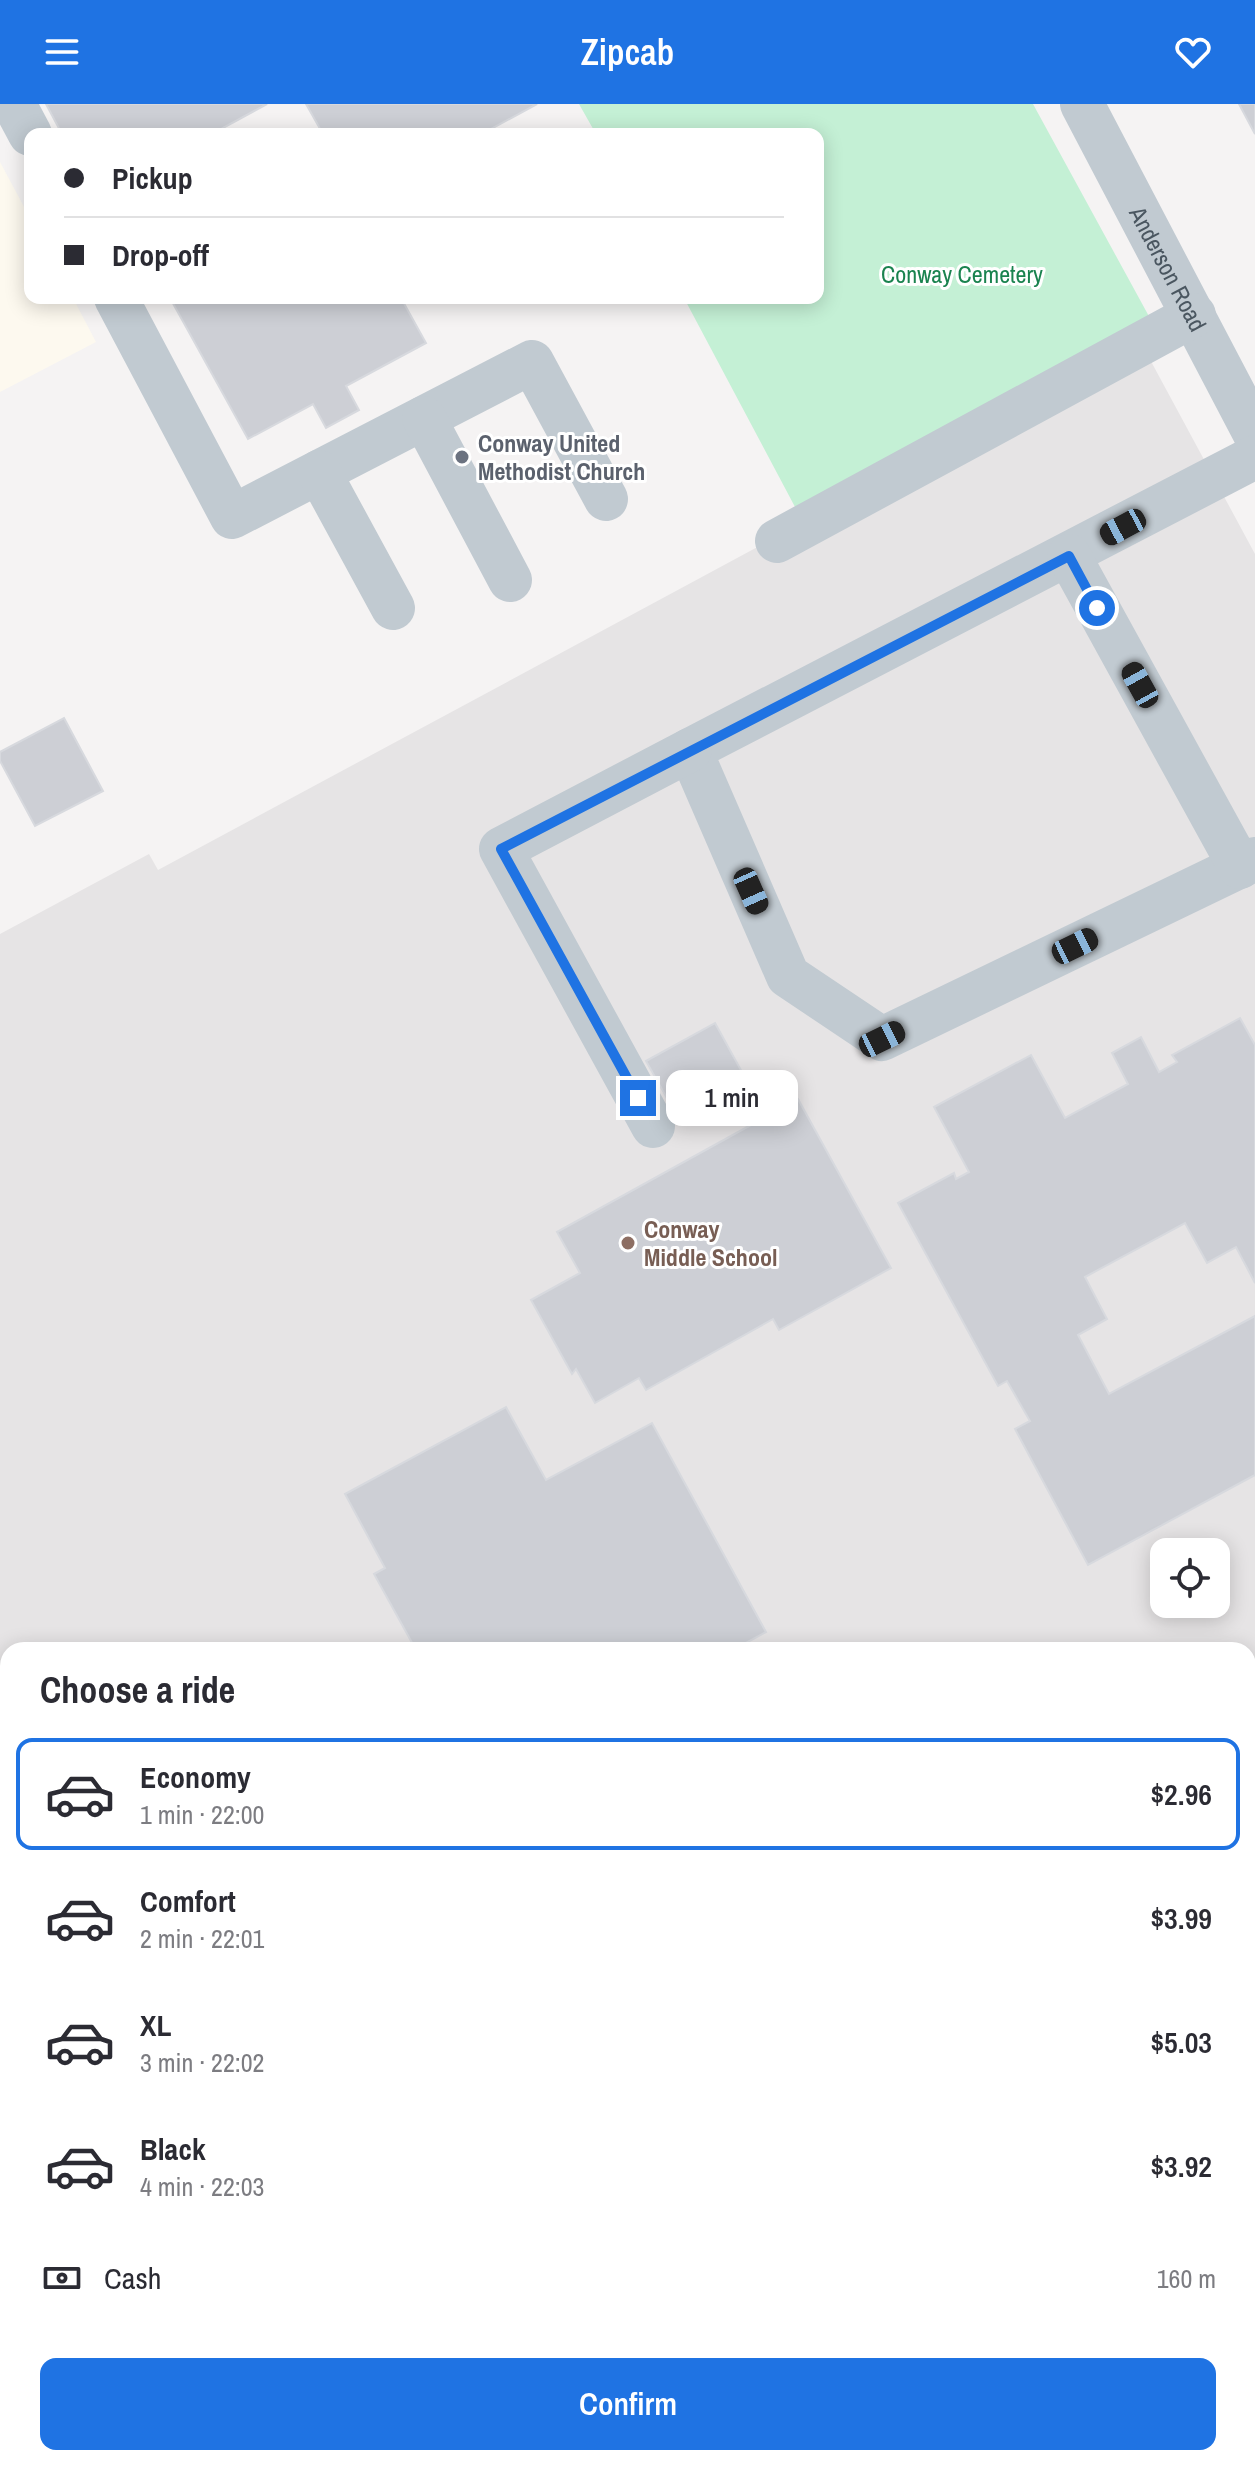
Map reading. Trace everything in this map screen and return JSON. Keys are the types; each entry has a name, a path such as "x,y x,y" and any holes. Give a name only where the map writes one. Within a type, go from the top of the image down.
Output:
{"street":[{"path":"14,104 27,128"},
{"name":"Anderson Road","path":"1082,104 1255,434"},
{"path":"119,304 232,517 532,362 606,499"},
{"path":"777,541 1194,315"},
{"path":"424,418 510,580"},
{"path":"653,1126 501,849 1255,457"},
{"path":"319,472 393,608"},
{"path":"690,750 788,976 882,1039 1247,863 1069,556"}],"shaded area":[{"path":"0,162 24,207 24,304 76,304 96,342 0,392"},
{"name":"Conway Middle School","path":"1140,341 1255,554 1255,1642 0,1642 0,934 149,854 158,870"}],"green space":[{"name":"Conway Cemetery","path":"579,104 1033,104 1157,331 803,522 687,304 824,304 824,128 593,128"}],"building":[{"path":"46,104 267,104 223,128 59,128"},
{"path":"306,104 537,104 493,128 320,128"},
{"path":"1239,104 1255,104 1255,134"},
{"path":"173,304 404,304 426,343 346,386 359,410 326,428 313,404 248,439"},
{"path":"64,718 103,791 35,826 0,761 0,752"},
{"path":"1240,1018 1255,1045 1255,1283 1236,1247 1207,1263 1185,1223 1085,1277 1107,1319 1078,1335 1109,1394 1255,1316 1255,1475 1088,1565 1015,1429 1030,1421 1007,1381 998,1386 898,1203 954,1173 956,1179 969,1172 934,1107 1031,1055 1065,1118 1128,1084 1112,1053 1141,1037 1159,1072 1177,1062 1172,1055"},
{"path":"715,1023 742,1072 728,1080 732,1088 689,1112 684,1103 673,1109 646,1061"},
{"path":"798,1099 891,1268 779,1330 773,1319 646,1390 639,1378 595,1403 576,1369 572,1374 531,1300 580,1273 557,1232"},
{"path":"506,1407 546,1480 652,1423 766,1632 748,1642 412,1642 374,1574 385,1568 345,1494"}],"place":[{"name":"Conway United Methodist Church","path":"462,457"},
{"name":"Conway Middle School","path":"628,1243"}],"route":[{"path":"638,1098 501,849 1069,556 1097,608"}]}
